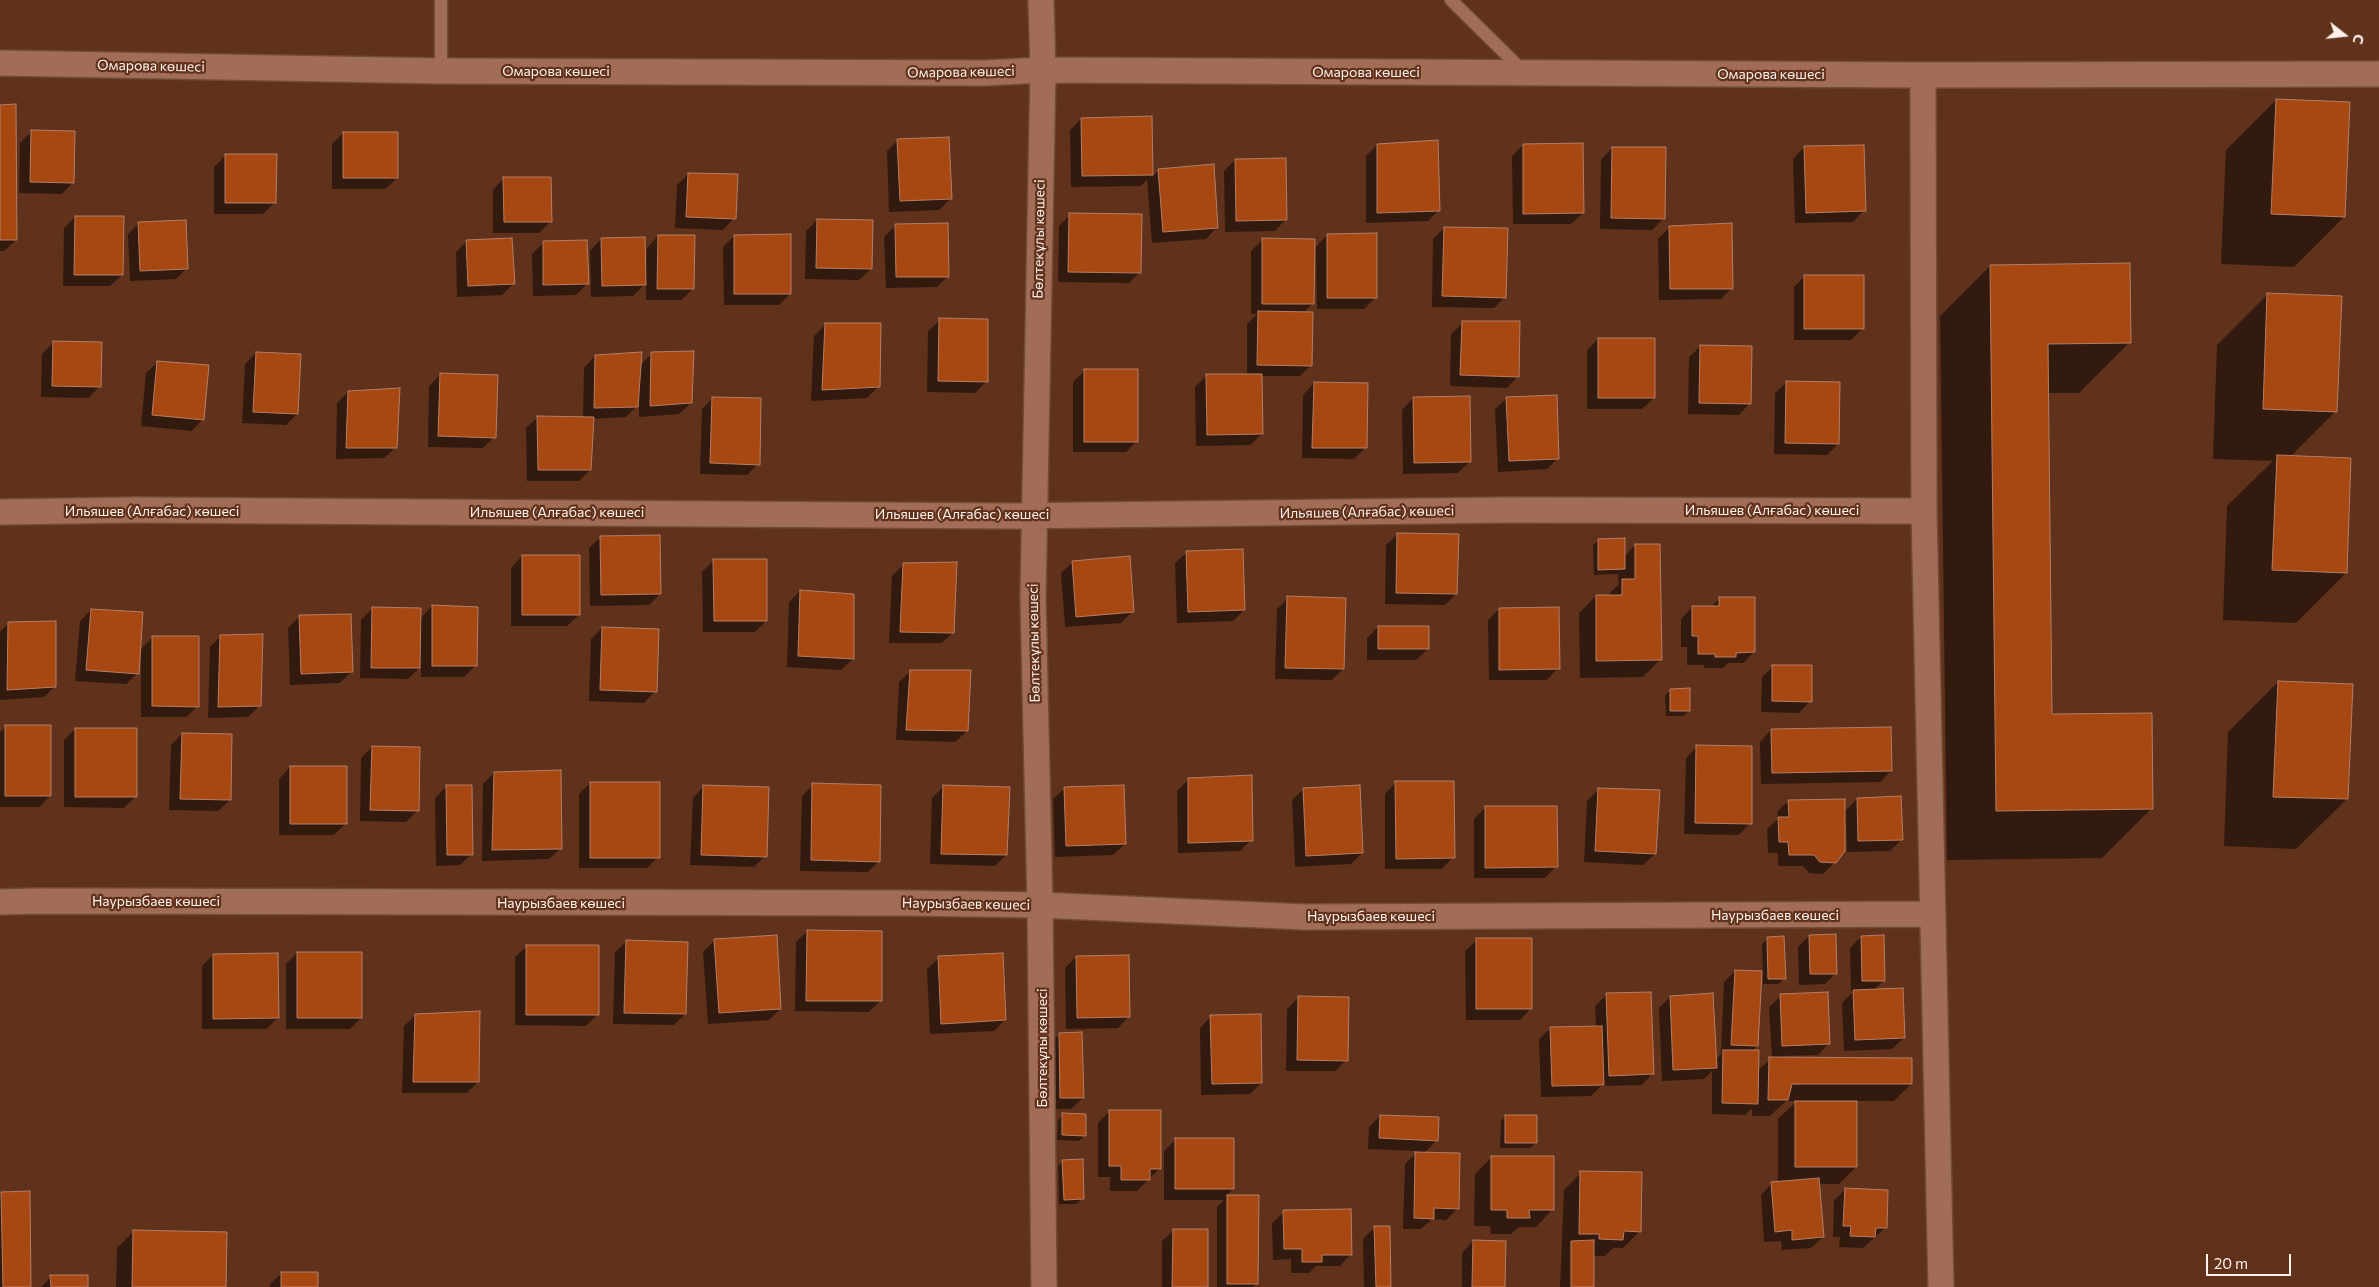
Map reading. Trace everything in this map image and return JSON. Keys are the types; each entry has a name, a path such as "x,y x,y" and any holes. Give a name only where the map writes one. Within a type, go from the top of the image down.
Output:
{"street":[{"name":"Бөлтекұлы көшесі","path":"1040,0 1043,70 1033,515 1044,1287"},
{"name":"Омарова көшесі","path":"0,63 441,71 985,73 1043,70 1923,75 2379,74"},
{"path":"1923,75 1924,511 1931,914 1941,1287"},
{"name":"Ильяшев (Алғабас) көшесі","path":"0,512 146,510 1033,515 1508,510 1924,511"},
{"name":"Наурызбаев көшесі","path":"0,902 906,903 1040,905 1305,916 1931,914"}],"lane":[{"path":"440,0 441,71"},
{"path":"1450,0 1525,73"}],"building":[{"path":"2276,99 2350,102 2345,217 2271,214"},
{"path":"16,104 17,240 0,240 0,105"},
{"path":"1152,116 1153,175 1082,176 1081,118"},
{"path":"31,130 75,131 74,183 30,182"},
{"path":"343,132 398,132 398,178 343,178"},
{"path":"949,137 952,199 900,201 897,139"},
{"path":"1438,140 1440,211 1377,213 1377,144"},
{"path":"1583,143 1584,213 1523,214 1523,144"},
{"path":"1864,145 1866,211 1806,213 1804,146"},
{"path":"1612,147 1666,147 1665,219 1611,218"},
{"path":"225,154 277,154 276,203 225,203"},
{"path":"1286,158 1287,220 1236,221 1235,159"},
{"path":"1214,164 1218,228 1163,232 1158,169"},
{"path":"688,173 738,174 736,219 686,217"},
{"path":"503,177 551,177 552,222 504,222"},
{"path":"1069,213 1142,214 1141,273 1068,272"},
{"path":"75,216 124,216 123,275 74,275"},
{"path":"817,219 873,220 872,269 816,268"},
{"path":"186,220 188,269 140,271 138,222"},
{"path":"948,223 949,277 896,277 895,224"},
{"path":"1732,223 1733,289 1670,289 1669,226"},
{"path":"1444,227 1508,228 1506,298 1442,296"},
{"path":"1377,233 1377,298 1327,298 1327,234"},
{"path":"791,234 791,294 734,294 734,235"},
{"path":"658,235 695,235 694,289 657,289"},
{"path":"645,237 646,285 602,286 601,238"},
{"path":"512,238 515,284 468,286 466,240"},
{"path":"1262,238 1315,239 1314,304 1262,304"},
{"path":"587,240 589,284 543,285 543,241"},
{"path":"2130,263 2131,343 2048,344 2052,714 2152,713 2153,809 1996,811 1990,265"},
{"path":"1804,275 1864,275 1864,329 1804,329"},
{"path":"2267,293 2342,296 2337,412 2263,409"},
{"path":"1258,311 1313,312 1312,366 1257,365"},
{"path":"939,318 988,319 988,382 938,381"},
{"path":"1462,321 1520,321 1519,377 1460,375"},
{"path":"825,323 881,323 880,387 822,390"},
{"path":"1598,338 1655,338 1655,398 1598,398"},
{"path":"53,341 102,342 101,387 52,386"},
{"path":"1700,345 1752,346 1751,404 1699,403"},
{"path":"694,351 692,403 650,406 651,352"},
{"path":"256,352 301,354 298,414 253,412"},
{"path":"642,352 638,407 594,408 595,355"},
{"path":"157,361 209,365 204,420 152,415"},
{"path":"1084,369 1138,369 1138,442 1084,442"},
{"path":"440,373 498,375 496,438 438,436"},
{"path":"1206,374 1262,374 1263,434 1207,435"},
{"path":"1786,381 1840,382 1839,444 1785,443"},
{"path":"1314,382 1368,383 1367,448 1312,448"},
{"path":"400,388 397,448 346,448 348,391"},
{"path":"1557,395 1559,459 1509,461 1506,397"},
{"path":"1470,396 1471,462 1414,463 1413,397"},
{"path":"712,397 761,398 760,465 710,463"},
{"path":"537,416 594,417 591,470 538,470"},
{"path":"2277,455 2351,458 2347,573 2272,570"},
{"path":"1397,533 1459,534 1457,594 1396,593"},
{"path":"660,535 661,594 601,595 600,536"},
{"path":"1625,538 1625,569 1598,570 1598,539"},
{"path":"1635,544 1660,544 1662,660 1596,661 1596,595 1622,595 1622,579 1635,579"},
{"path":"1243,549 1245,610 1188,612 1186,551"},
{"path":"522,555 580,555 580,615 522,615"},
{"path":"1130,556 1134,612 1076,617 1072,561"},
{"path":"713,559 767,559 767,621 714,621"},
{"path":"957,562 954,633 900,632 903,563"},
{"path":"800,590 854,594 854,659 798,656"},
{"path":"1287,596 1346,598 1344,669 1285,668"},
{"path":"1719,597 1755,597 1755,652 1736,653 1736,657 1715,657 1715,654 1698,654 1698,636 1692,636 1692,606 1719,606"},
{"path":"432,605 478,607 477,666 432,666"},
{"path":"372,607 421,608 420,668 371,668"},
{"path":"1559,607 1560,669 1499,670 1499,608"},
{"path":"91,609 143,612 139,674 86,670"},
{"path":"351,614 353,672 301,674 299,615"},
{"path":"56,621 56,687 7,690 8,622"},
{"path":"1378,626 1429,626 1429,649 1378,649"},
{"path":"602,627 659,629 657,692 600,690"},
{"path":"263,634 261,706 218,707 220,635"},
{"path":"152,636 199,636 199,707 152,706"},
{"path":"1772,665 1812,665 1812,702 1772,701"},
{"path":"910,670 971,670 968,731 906,730"},
{"path":"2278,681 2353,684 2348,799 2273,797"},
{"path":"1690,688 1690,711 1670,711 1670,689"},
{"path":"5,725 51,725 51,796 5,796"},
{"path":"1891,727 1892,771 1772,773 1771,729"},
{"path":"75,728 137,728 137,797 75,797"},
{"path":"182,733 232,734 231,800 180,799"},
{"path":"1696,745 1752,746 1752,824 1695,823"},
{"path":"372,746 420,747 419,811 370,810"},
{"path":"290,766 347,766 347,824 290,824"},
{"path":"561,770 562,849 492,850 494,772"},
{"path":"1252,775 1253,841 1188,843 1188,778"},
{"path":"1395,781 1454,781 1455,858 1396,859"},
{"path":"590,782 660,782 660,858 590,858"},
{"path":"812,783 881,785 880,862 811,860"},
{"path":"446,785 472,785 473,855 447,855"},
{"path":"703,785 769,787 767,857 701,855"},
{"path":"943,785 1010,787 1007,855 941,854"},
{"path":"1124,785 1126,844 1066,846 1064,787"},
{"path":"1360,785 1363,853 1306,856 1303,788"},
{"path":"1598,788 1660,790 1656,854 1595,851"},
{"path":"1901,796 1903,840 1858,841 1857,798"},
{"path":"1845,799 1845,851 1836,863 1820,862 1814,855 1789,855 1788,842 1779,842 1778,817 1789,817 1788,800"},
{"path":"1485,806 1557,806 1558,867 1485,868"},
{"path":"807,930 882,931 882,1001 806,1001"},
{"path":"1836,934 1837,974 1810,974 1809,935"},
{"path":"777,935 781,1009 719,1013 714,939"},
{"path":"1884,935 1885,981 1862,981 1861,936"},
{"path":"1784,936 1786,979 1768,979 1767,937"},
{"path":"1476,938 1532,938 1532,1009 1476,1009"},
{"path":"626,940 688,942 686,1014 624,1013"},
{"path":"526,945 599,945 599,1015 526,1015"},
{"path":"297,952 362,952 362,1018 297,1018"},
{"path":"278,953 279,1018 213,1019 213,954"},
{"path":"1003,953 1006,1020 941,1024 938,956"},
{"path":"1129,955 1130,1017 1077,1018 1076,956"},
{"path":"1735,970 1762,971 1758,1046 1731,1045"},
{"path":"1903,988 1905,1038 1855,1040 1853,990"},
{"path":"1651,992 1654,1074 1609,1076 1606,993"},
{"path":"1828,992 1830,1044 1782,1046 1780,994"},
{"path":"1713,993 1717,1068 1673,1070 1670,996"},
{"path":"1298,996 1349,997 1348,1061 1297,1060"},
{"path":"480,1011 479,1082 413,1082 415,1014"},
{"path":"1261,1014 1262,1083 1212,1084 1210,1015"},
{"path":"1602,1026 1604,1085 1552,1086 1550,1027"},
{"path":"1082,1032 1084,1098 1060,1098 1059,1033"},
{"path":"1723,1050 1759,1050 1758,1104 1722,1103"},
{"path":"1769,1057 1912,1058 1912,1084 1792,1084 1788,1100 1768,1100"},
{"path":"1795,1101 1857,1101 1857,1167 1795,1167"},
{"path":"1109,1110 1161,1110 1161,1169 1150,1169 1150,1180 1121,1180 1121,1166 1109,1166"},
{"path":"1062,1113 1086,1114 1086,1136 1062,1135"},
{"path":"1380,1115 1439,1117 1438,1141 1379,1138"},
{"path":"1505,1115 1537,1115 1537,1143 1505,1143"},
{"path":"1175,1138 1234,1138 1234,1189 1175,1189"},
{"path":"1415,1152 1460,1153 1459,1209 1434,1208 1434,1219 1414,1218"},
{"path":"1491,1156 1554,1156 1554,1210 1529,1210 1530,1218 1507,1218 1507,1210 1491,1210"},
{"path":"1083,1159 1084,1199 1064,1200 1062,1160"},
{"path":"1580,1171 1642,1172 1641,1232 1624,1231 1623,1240 1599,1239 1599,1234 1579,1234"},
{"path":"1819,1178 1824,1237 1792,1240 1792,1230 1775,1232 1771,1182"},
{"path":"1845,1188 1888,1190 1887,1228 1876,1228 1875,1237 1850,1236 1851,1226 1843,1226"},
{"path":"30,1191 31,1287 3,1287 1,1192"},
{"path":"1227,1195 1259,1195 1258,1284 1227,1284"},
{"path":"1351,1209 1352,1255 1322,1255 1322,1262 1302,1262 1302,1249 1284,1249 1283,1210"},
{"path":"1374,1226 1390,1226 1391,1287 1376,1287"},
{"path":"1173,1229 1208,1229 1208,1287 1172,1287"},
{"path":"133,1230 227,1232 226,1287 132,1287"},
{"path":"1473,1240 1506,1241 1505,1287 1472,1287"},
{"path":"1594,1240 1594,1287 1571,1287 1571,1241"},
{"path":"281,1272 318,1272 318,1287 281,1287"},
{"path":"50,1275 88,1275 88,1287 51,1287"}]}
